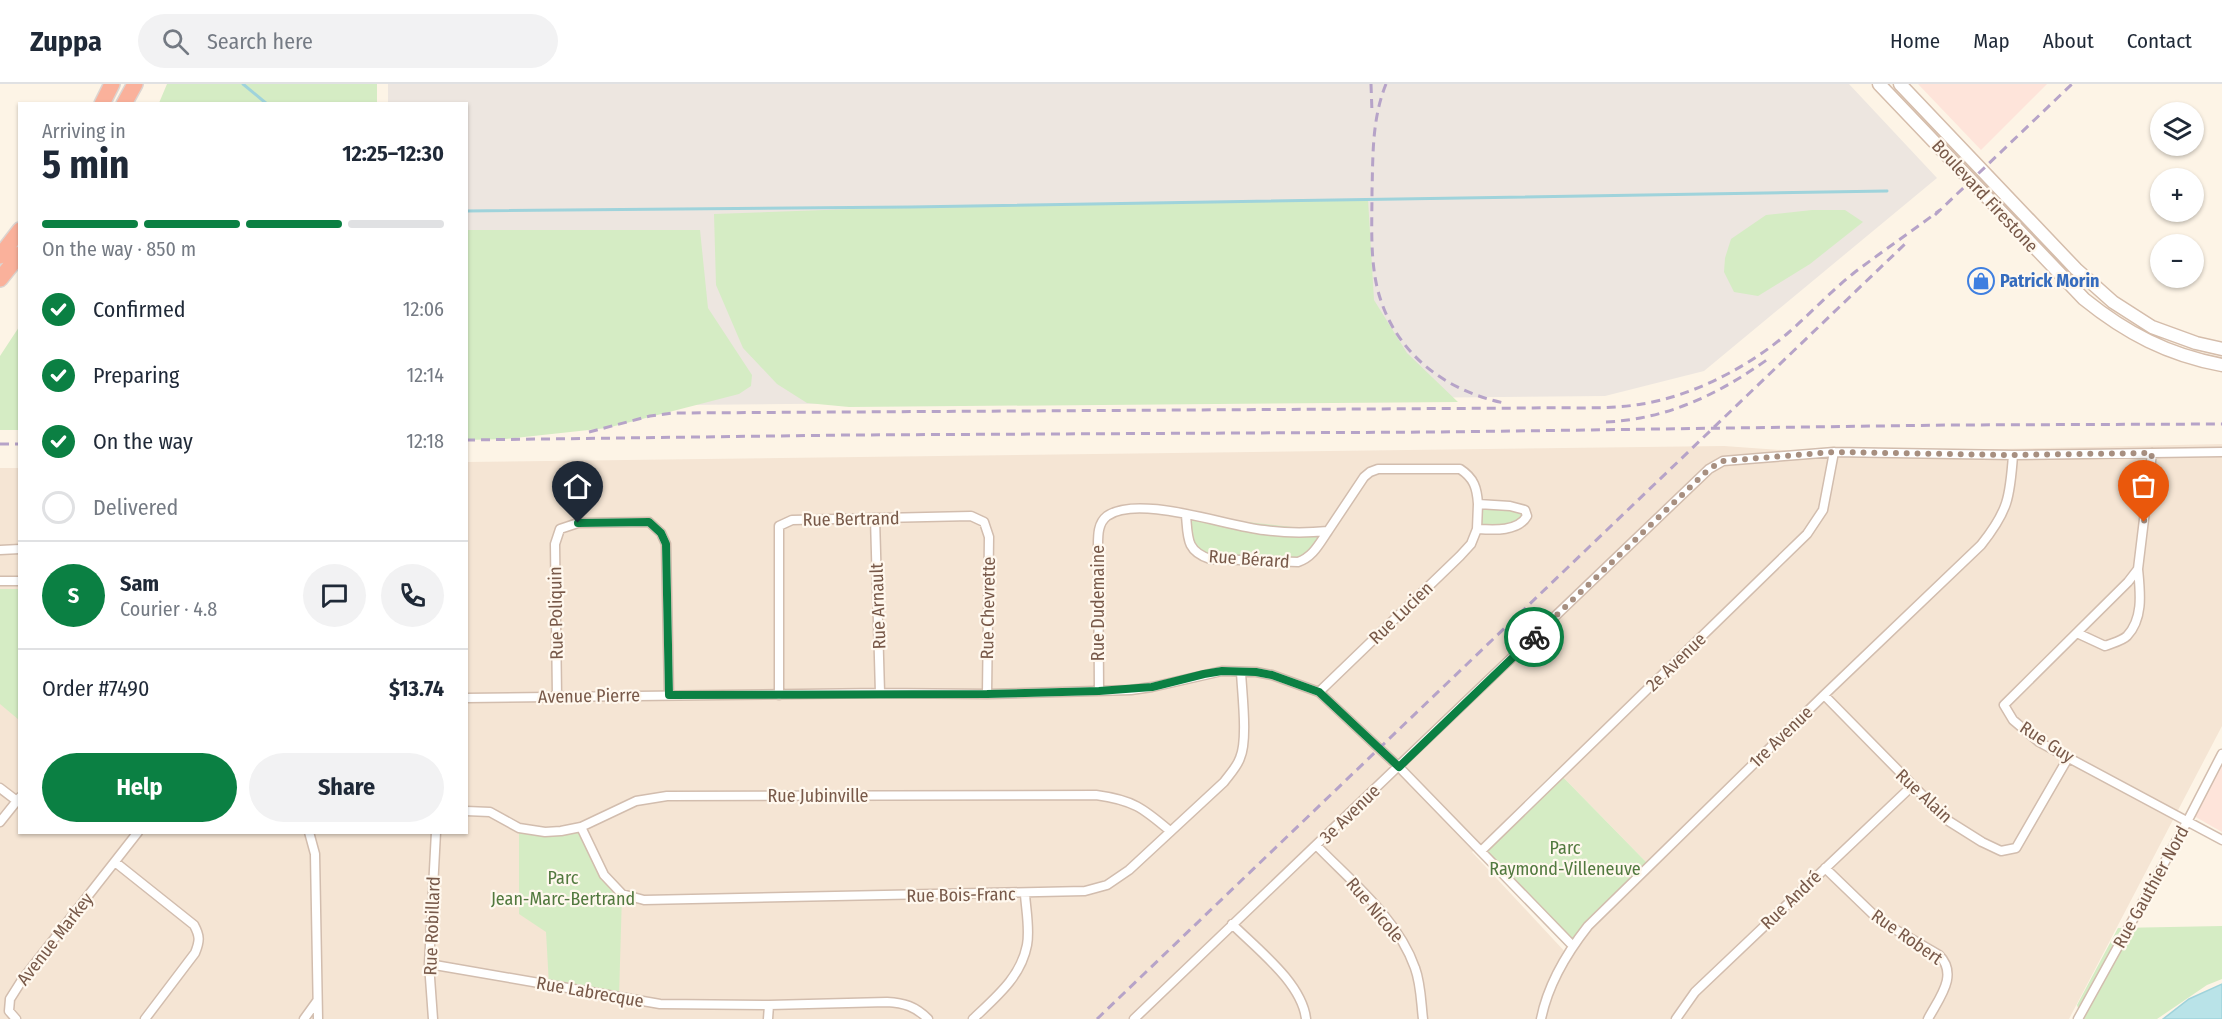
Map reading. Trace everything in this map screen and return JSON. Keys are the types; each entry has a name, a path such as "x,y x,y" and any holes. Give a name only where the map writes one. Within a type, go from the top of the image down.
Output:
{"highway":[{"path":"103,102 112,84"},
{"path":"125,102 135,84"},
{"path":"0,256 18,233"},
{"path":"0,279 18,256"}],"main road":[{"name":"Boulevard Firestone","path":"1879,84 2084,299 2110,320 2164,349 2191,359 2222,365"},
{"name":"Boulevard Firestone","path":"1900,84 2076,269 2113,302 2152,327 2196,343 2222,349"}],"street":[{"path":"1834,452 2013,455 2222,452"},
{"name":"3e Avenue","path":"1134,1019 1709,469 1723,461 1834,452"},
{"name":"2e Avenue","path":"1481,851 1808,534 1823,510 1834,452"},
{"path":"2077,633 2105,646 2126,638 2138,619 2141,596 2138,569 2152,453"},
{"name":"1re Avenue","path":"1541,1019 1553,979 1572,946 1588,926 1981,545 1995,527 2007,504 2011,492 2013,455"},
{"name":"Rue Bérard","path":"1186,515 1188,540 1199,555 1210,559 1298,562 1307,559 1313,553 1364,477 1378,469 1460,468 1476,485 1479,504"},
{"path":"1477,529 1517,527 1527,516 1525,510 1519,507 1479,504"},
{"name":"Rue Lucien","path":"1319,692 1471,544 1477,529 1479,504"},
{"name":"Rue Bérard","path":"1105,517 1122,509 1161,510 1263,530 1310,533 1328,531"},
{"name":"Rue Bertrand","path":"779,695 779,526 792,519 971,516 984,522"},
{"name":"Rue Dudemaine","path":"1099,691 1098,529 1105,517"},
{"name":"Rue Arnault","path":"875,518 880,693"},
{"name":"Rue Poliquin","path":"557,697 555,544 560,529 578,523 649,522 661,533 666,544 669,695"},
{"name":"Rue Chevrette","path":"984,522 989,537 987,694"},
{"path":"0,550 18,549"},
{"name":"Rue Guy","path":"2138,569 2128,582 2004,705 2013,720 2039,742 2222,840"},
{"path":"0,581 18,581"},
{"name":"Avenue Pierre","path":"468,698 1099,691 1152,687 1222,671 1272,675 1319,692 1399,767 1572,946"},
{"name":"Rue Bois-Franc","path":"581,828 604,875 622,894 644,900 1085,891 1107,885 1129,870 1224,782 1240,758 1243,743 1241,672"},
{"name":"Rue Alain","path":"1824,695 1947,820 2001,851 2016,848 2068,758"},
{"name":"Rue Gauthier Nord","path":"2078,1019 2222,754"},
{"name":"Rue André","path":"1676,1019 1695,992 1912,786"},
{"path":"0,788 18,799 0,822"},
{"name":"Rue Jubinville","path":"468,810 490,812 519,828 544,832 581,828 636,801 667,796 1096,795 1130,802 1143,808 1170,831"},
{"name":"Avenue Markey","path":"16,1019 9,1011 10,999 22,980 136,834"},
{"path":"310,834 315,854 318,1019"},
{"name":"Rue Robillard","path":"433,1019 429,964 436,834"},
{"name":"Rue Nicole","path":"1317,846 1388,920 1402,940 1416,969 1423,1019"},
{"path":"115,862 194,925 199,934 200,942 195,953 145,1019"},
{"name":"Rue Robert","path":"1825,868 1879,920 1939,955 1947,964 1949,977 1928,1019"},
{"path":"973,1019 1005,989 1021,967 1028,943 1025,894"},
{"path":"1232,924 1292,987 1305,1007 1306,1019"},
{"name":"Rue Labrecque","path":"429,964 660,1004 903,1003 914,1007 928,1019"},
{"path":"304,1019 317,1000"},
{"path":"768,1019 769,1005"}],"shaded area":[{"path":"388,84 1849,84 1937,178 1704,371 1605,396 468,407 468,102 388,102"},
{"path":"1918,84 2047,84 1981,150"},
{"path":"2222,444 2222,726 2069,1019 0,1019 0,468 18,468 18,834 468,834 468,462 1724,446 1824,453","holes":["1556,770 1650,866 1567,954 1472,852"]},
{"path":"2222,761 2222,832 2194,816"}],"green space":[{"path":"167,84 377,84 377,102 159,102"},
{"path":"1368,199 1374,300 1407,353 1458,402 849,407 807,403 777,384 743,348 716,285 714,214 934,206"},
{"path":"1812,210 1845,210 1863,222 1810,264 1758,296 1734,292 1724,272 1725,258 1731,239 1766,215"},
{"path":"468,230 700,230 708,308 752,375 751,386 739,394 607,428 506,439 468,440"},
{"path":"18,329 18,430 0,430 0,356"},
{"path":"1478,504 1525,510 1523,523 1477,529"},
{"path":"1186,515 1328,531 1307,559 1210,559 1193,549"},
{"path":"0,589 18,589 18,719 0,704"},
{"name":"Parc Raymond-Villeneuve","path":"1556,770 1650,866 1573,946 1481,851"},
{"name":"Parc Jean-Marc-Bertrand","path":"519,828 545,832 581,828 604,875 622,894 619,997 549,985 546,932 519,914"},
{"path":"2222,926 2222,979 2207,985 2157,1019 2082,1019 2077,1005 2118,928"}],"water":[{"path":"2222,984 2222,1019 2163,1019 2189,999"}],"waterway":[{"path":"243,84 265,102"},
{"path":"468,211 910,207 1887,191"}],"railway":[{"path":"1371,84 1372,112"},
{"path":"1386,84 1378,110 1374,137 1372,216 1375,275 1384,310 1394,330 1423,364 1460,388 1504,403"},
{"path":"1935,215 2072,84"},
{"path":"589,432 650,416 673,413 1588,408 1642,404 1701,387 1756,357 1788,333 1855,272 1940,210"},
{"path":"1097,1019 1905,244"},
{"path":"1606,422 1629,420 1672,410 1712,394 1768,359"},
{"path":"468,440 2222,424"},
{"path":"0,444 18,444"}],"way so far":[{"path":"1534,637 1709,469 1723,461 1834,452 2006,455 2152,453 2144,522"}],"place":[{"name":"Patrick Morin","path":"1981,281"}],"route":[{"path":"578,523 649,522 661,533 666,544 669,695 987,694 1131,690 1222,671 1256,672 1272,675 1319,692 1399,767 1534,637"}]}
